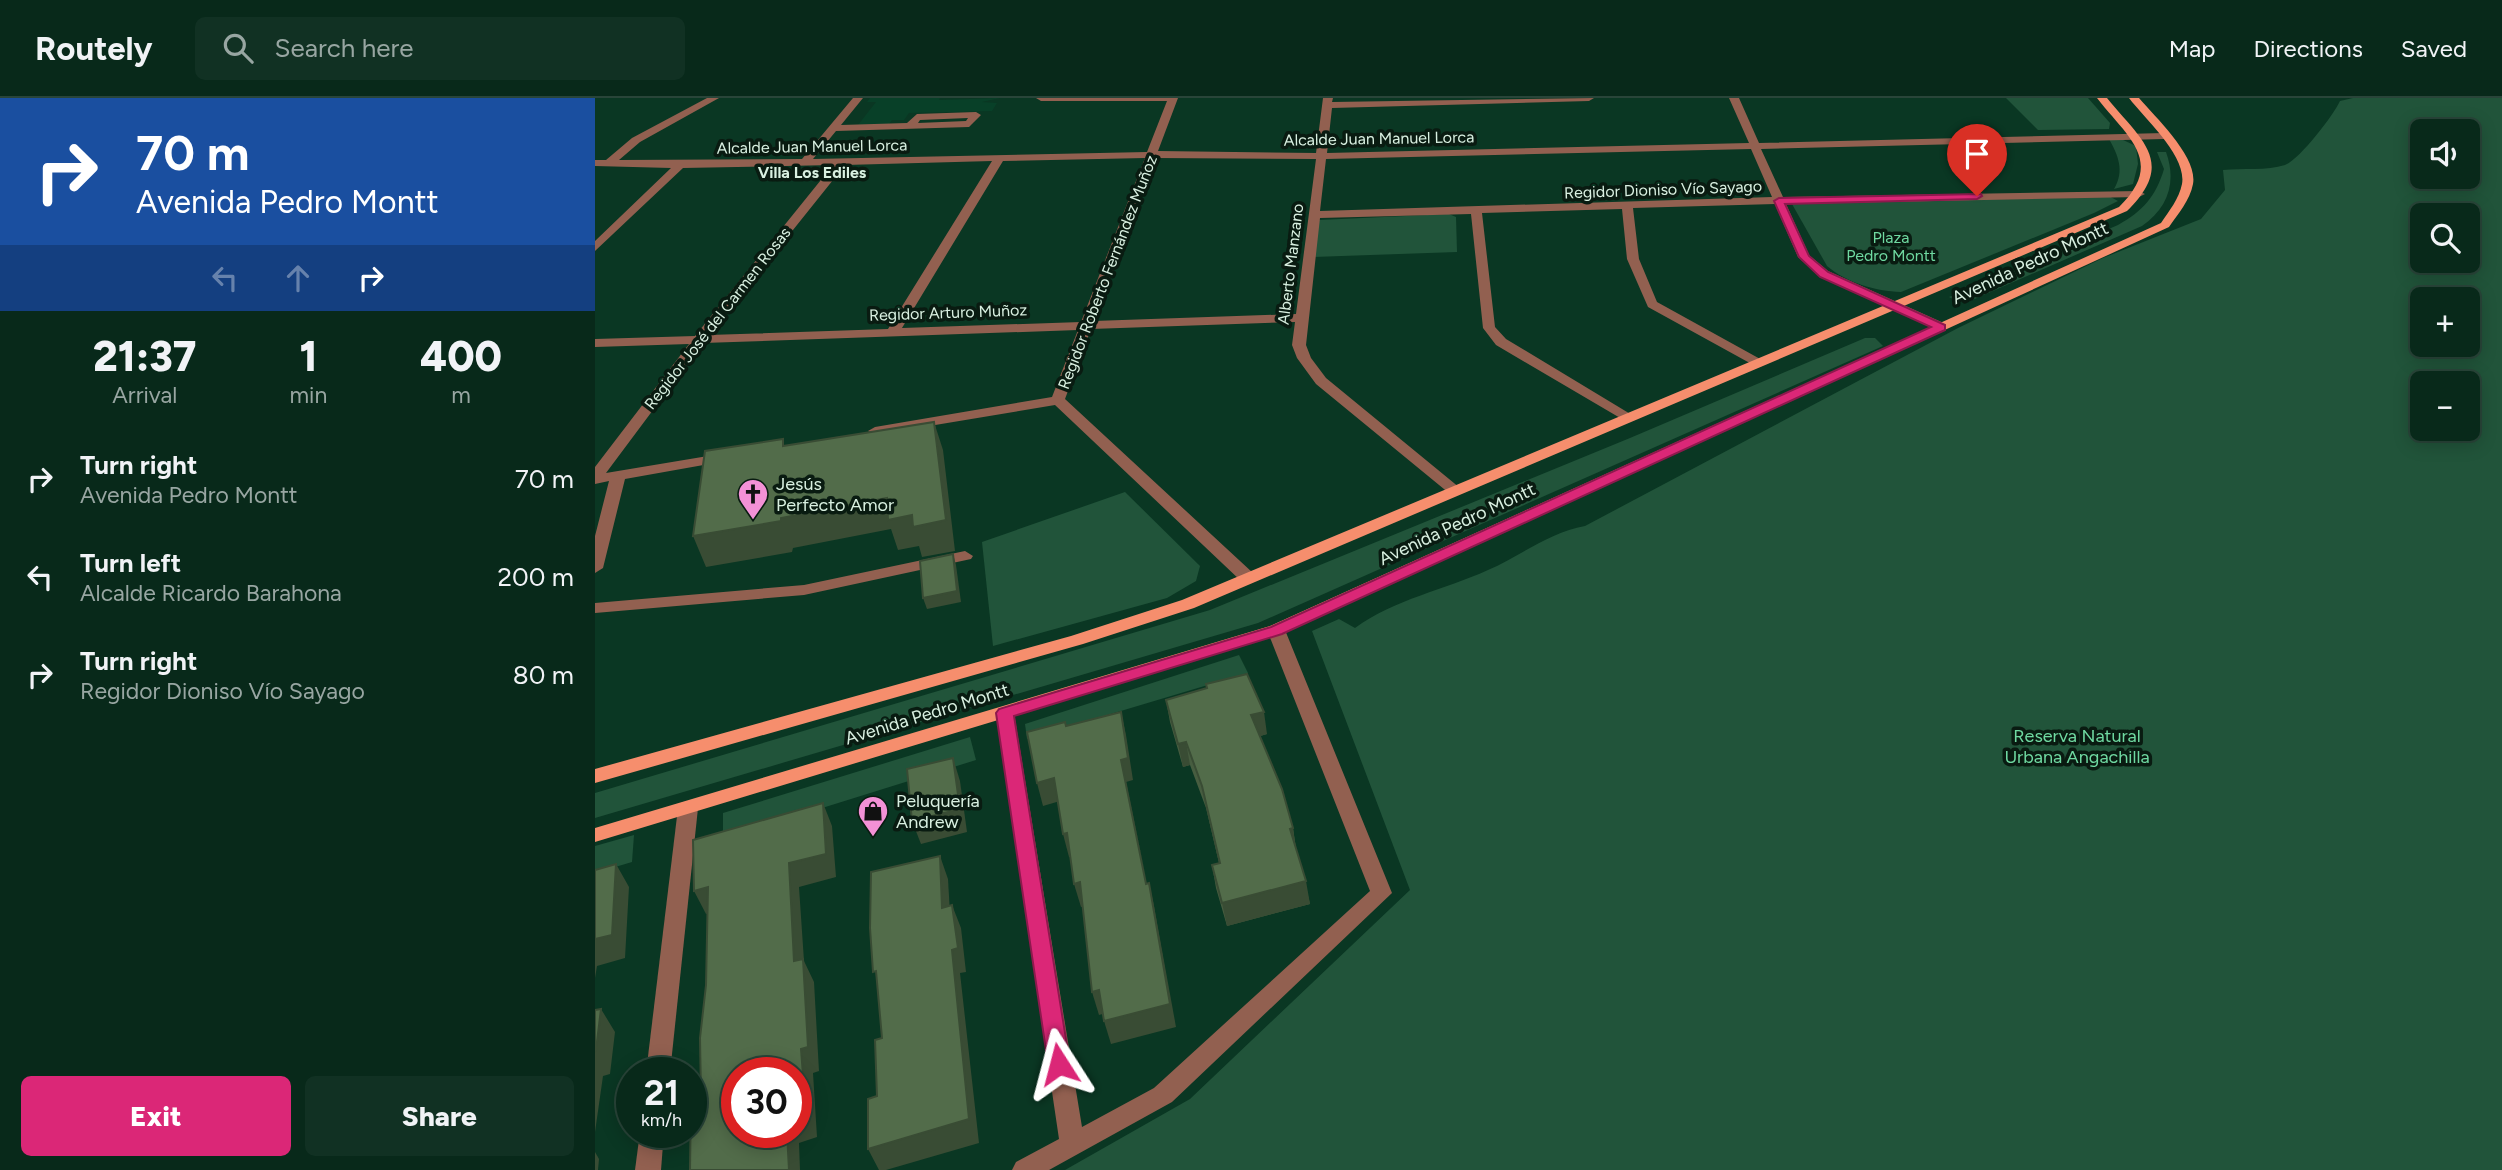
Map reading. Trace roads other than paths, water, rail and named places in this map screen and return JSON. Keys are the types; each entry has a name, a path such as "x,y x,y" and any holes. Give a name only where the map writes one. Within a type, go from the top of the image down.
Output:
{"main road":[{"path":"2102,98 2145,153 2148,163 2147,177 2139,194"},
{"name":"Avenida Pedro Montt","path":"595,835 1276,630 2165,225 2185,192 2189,172 2178,153 2134,98"},
{"name":"Avenida Pedro Montt","path":"595,776 1077,640 1188,604 2123,209 2139,194"}],"street":[{"path":"608,164 636,140 715,98"},
{"path":"805,162 859,98"},
{"path":"1041,98 1173,98"},
{"name":"Regidor Roberto Fernández Muñoz","path":"1173,98 1058,400 1247,578"},
{"path":"1327,102 1589,98"},
{"path":"1734,98 1804,257 1824,274 1941,327"},
{"name":"Alberto Manzano","path":"1327,102 1299,345 1304,358 1321,381 1455,491"},
{"path":"834,128 910,126 969,124 976,115 917,117 910,126"},
{"name":"Alcalde Juan Manuel Lorca","path":"595,163 680,165 1151,154 1321,156 2164,136"},
{"path":"894,330 1000,157"},
{"name":"Regidor José del Carmen Rosas","path":"595,478 699,339 842,161"},
{"path":"595,247 680,165"},
{"name":"Regidor Dioniso Vío Sayago","path":"1314,215 1779,201 2139,194"},
{"path":"1627,206 1633,259 1653,304 1757,363"},
{"path":"1476,210 1478,253 1489,328 1501,342 1627,418"},
{"name":"Regidor Arturo Muñoz","path":"595,343 894,330 1302,318"},
{"path":"866,433 1058,400"},
{"path":"595,478 742,454"},
{"path":"595,568 618,475"},
{"path":"595,608 804,590 965,556"},
{"path":"1025,1170 1163,1095 1381,893 1276,630"},
{"path":"1005,713 1072,1145"},
{"path":"661,1057 688,808"},
{"path":"647,1170 650,1148"}],"place":[{"name":"Jesús Perfecto Amor","path":"753,521"},
{"name":"Peluquería Andrew","path":"873,838"}],"district":[{"name":"Villa Los Ediles","path":"812,172"}],"park label":[{"name":"Plaza Pedro Montt","path":"1891,246"},
{"name":"Reserva Natural Urbana Angachilla","path":"2077,746"}]}
